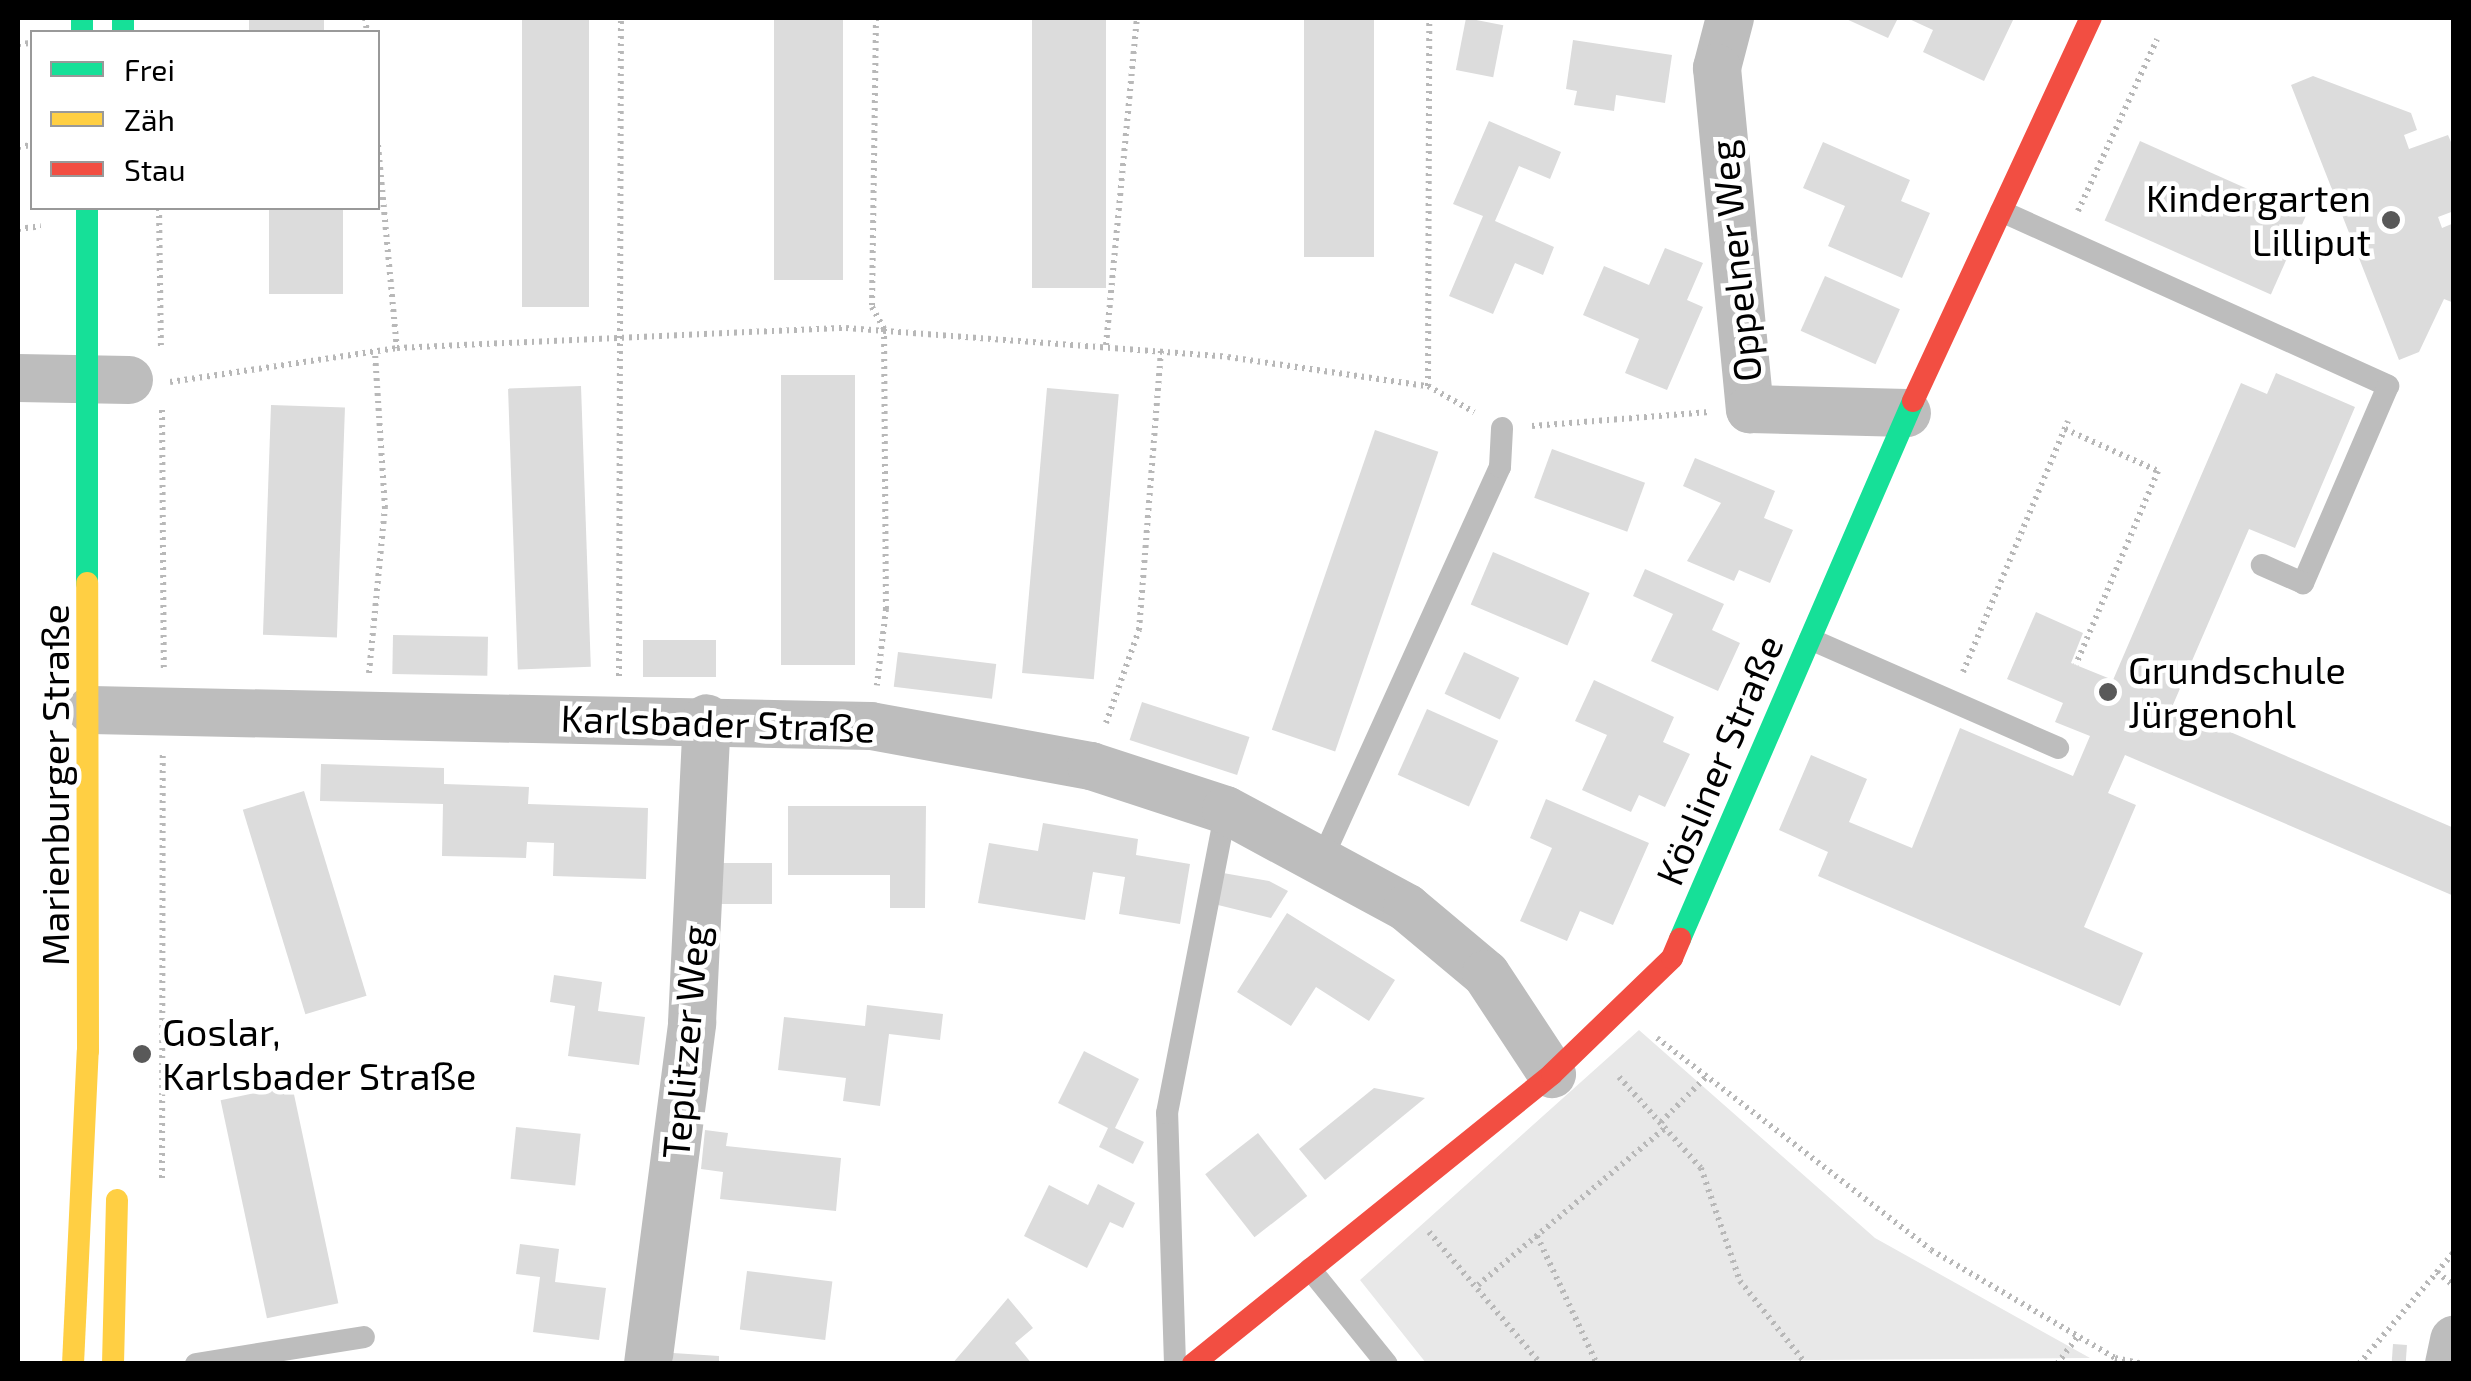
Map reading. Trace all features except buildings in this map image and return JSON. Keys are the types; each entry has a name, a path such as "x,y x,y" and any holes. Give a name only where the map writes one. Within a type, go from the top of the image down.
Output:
{"street":[{"name":"Oppelner Weg","path":"1730,18 1716,68 1750,409 1906,413"},
{"name":"Kösliner Straße","path":"1193,1364 1569,1060 1672,958 1906,413 2090,18"},
{"name":"Marienburger Straße","path":"72,1364 88,1051 127,711 128,381 87,210"},
{"path":"18,378 128,381"},
{"name":"Karlsbader Straße","path":"127,711 706,718 871,726 1091,766 1226,810 1324,857 1408,908 1486,974 1569,1060"},
{"name":"Teplitzer Weg","path":"648,1364 692,1022 706,718"},
{"path":"114,1364 118,1172"},
{"path":"2448,1364 2454,1340"}],"lane":[{"path":"2001,211 2388,386 2303,583 2262,565"},
{"path":"1324,857 1500,466 1502,428"},
{"path":"1810,638 2058,748"},
{"path":"1175,1364 1167,1113 1226,810"},
{"path":"1310,1269 1387,1364"},
{"path":"196,1364 364,1337"}],"path":[{"path":"619,717 616,334 624,321 621,18"},
{"path":"871,726 886,609 884,329 872,307 876,18"},
{"path":"1106,345 1137,18"},
{"path":"1428,386 1429,18"},
{"path":"2065,240 2157,39"},
{"path":"380,166 397,348"},
{"path":"159,210 128,381 127,711 162,1189"},
{"path":"18,228 47,226"},
{"path":"128,381 397,348 616,334 884,329 1161,350 1428,386 1502,428 1750,409"},
{"path":"1091,766 1140,630 1161,350"},
{"path":"366,714 385,508 375,351"},
{"path":"1951,701 2067,425 2158,471 2076,664"},
{"path":"1622,1010 1932,1250 2079,1334 2112,1361 2143,1364"},
{"path":"1569,1060 1664,1124 1701,1168 1740,1281 1806,1364"},
{"path":"1478,1285 1664,1124 1706,1077"},
{"path":"1398,1198 1478,1285 1541,1364"},
{"path":"1537,1236 1597,1364"},
{"path":"2359,1364 2454,1252"},
{"path":"2437,1272 2454,1286"},
{"path":"2057,1364 2079,1334"}],"shaded area":[{"path":"1639,1030 1875,1238 2090,1358 1426,1363 1360,1280"}],"traffic: fast":[{"path":"82,18 82,30"},
{"path":"123,18 123,30"},
{"path":"87,210 87,583"},
{"path":"1680,939 1913,401"}],"traffic: slow":[{"path":"73,1364 88,1051 87,583"},
{"path":"113,1364 117,1200"}],"traffic: jam":[{"path":"1913,401 2091,18"},
{"path":"1193,1364 1552,1074 1672,958 1680,939"}],"place":[{"name":"Kindergarten Lilliput","path":"2391,220"},
{"name":"Grundschule Jürgenohl","path":"2108,692"},
{"name":"Goslar, Karlsbader Straße","path":"142,1054"}]}
